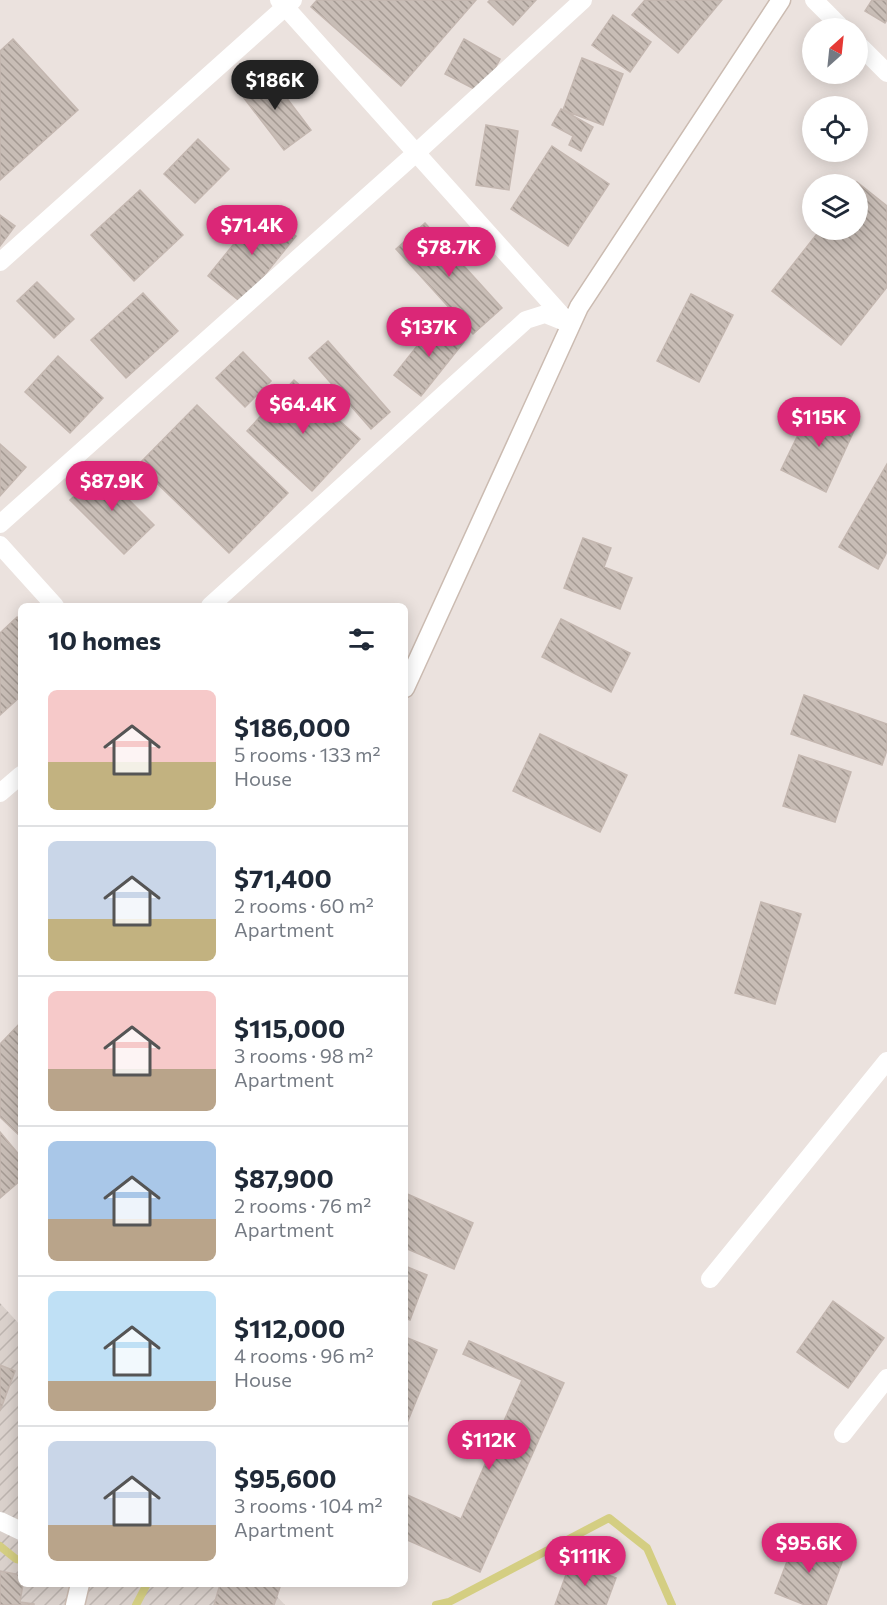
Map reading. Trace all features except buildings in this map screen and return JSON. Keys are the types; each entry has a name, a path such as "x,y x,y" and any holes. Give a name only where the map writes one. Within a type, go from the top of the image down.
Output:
{"street":[{"path":"0,524 584,0"},
{"path":"408,681 579,307 781,0"},
{"path":"814,0 832,18"},
{"path":"0,262 285,2 416,153 570,324"},
{"path":"868,54 887,73"},
{"path":"213,603 526,320 545,314 570,324"},
{"path":"0,545 52,603"},
{"path":"0,793 18,778"},
{"path":"710,1279 887,1061"},
{"path":"843,1434 887,1378"},
{"path":"0,1521 18,1529"},
{"path":"75,1605 79,1587"}],"shaded area":[{"path":"0,1303 18,1323 18,1587 268,1587 285,1605 0,1605"}],"waterway":[{"path":"436,1605 449,1602 609,1518 647,1548 672,1605"},
{"path":"0,1546 18,1559"},
{"path":"136,1605 145,1587"}]}
